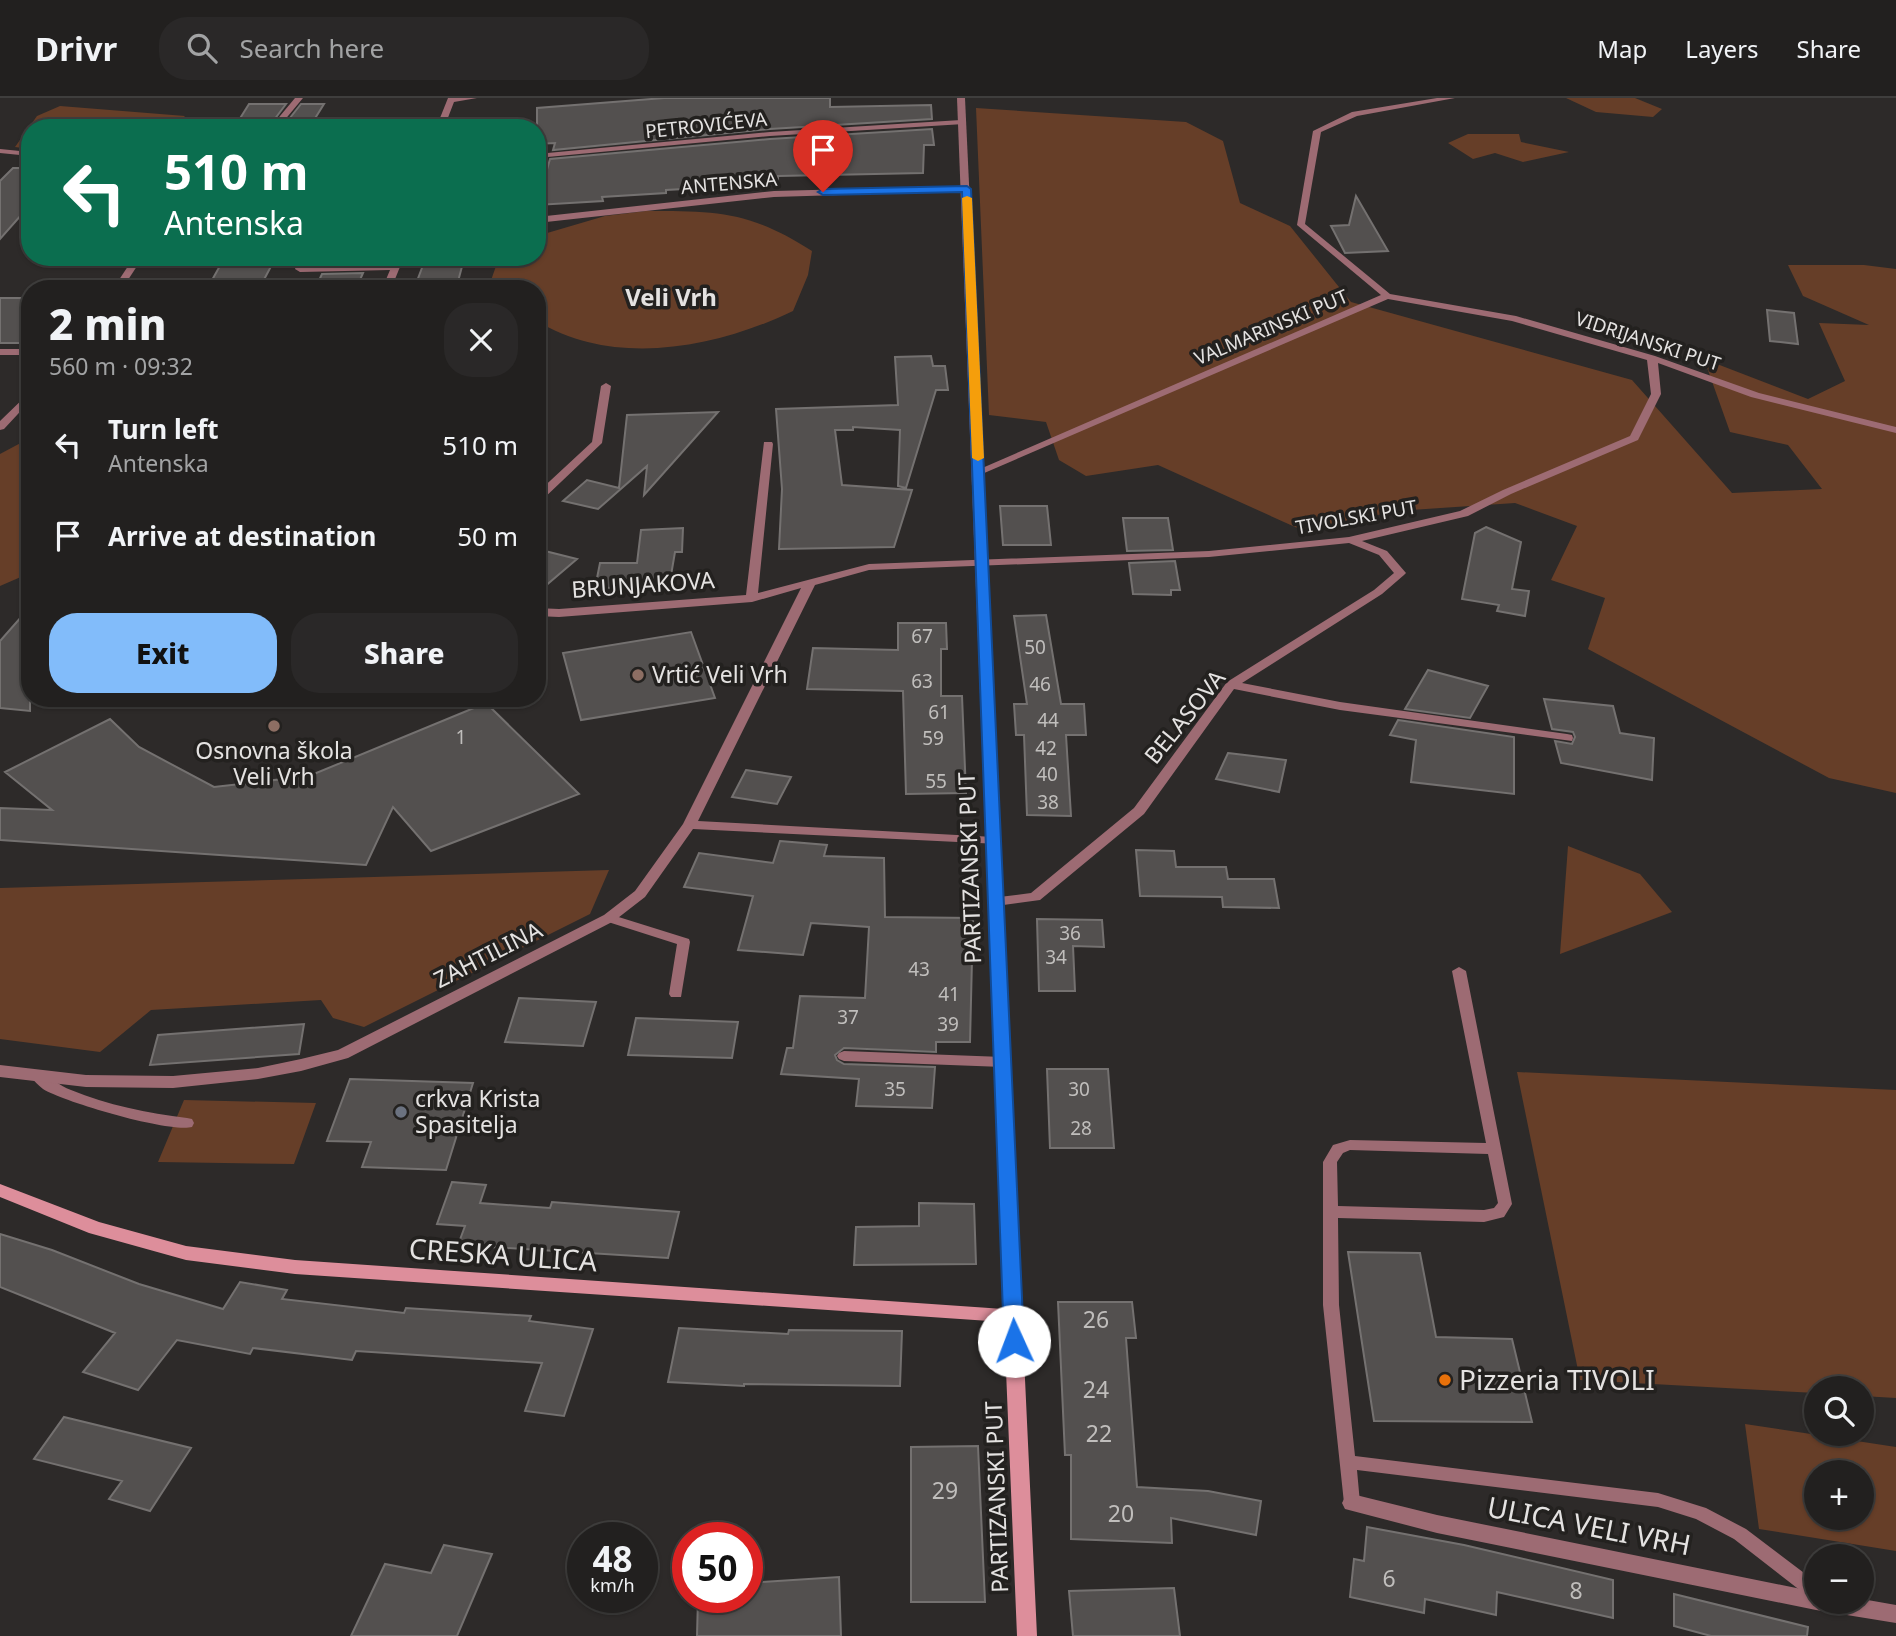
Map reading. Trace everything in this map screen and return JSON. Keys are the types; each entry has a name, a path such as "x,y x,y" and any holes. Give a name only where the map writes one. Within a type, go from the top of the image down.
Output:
{"main road":[{"name":"CRESKA ULICA","path":"0,1190 95,1228 186,1253 295,1267 1013,1315"},
{"name":"PARTIZANSKI PUT","path":"1013,1315 1027,1636"}],"street":[{"path":"282,119 299,98"},
{"path":"444,119 451,100 473,98"},
{"name":"PARTIZANSKI PUT","path":"961,98 967,189 1013,1315"},
{"name":"VALMARINSKI PUT","path":"978,472 1387,296 1301,225 1317,131 1355,114 1451,98"},
{"name":"PETROVIĆEVA","path":"546,155 770,134 961,122"},
{"path":"0,151 21,153"},
{"name":"ANTENSKA","path":"546,218 774,194 967,189"},
{"path":"301,266 300,269 342,266"},
{"name":"VIDRIJANSKI PUT","path":"1387,296 1513,318 1652,358 1755,395 1896,430"},
{"path":"0,352 21,352"},
{"name":"TIVOLSKI PUT","path":"982,562 1209,554 1349,540 1464,514 1507,492 1634,438 1656,394 1652,358"},
{"path":"546,491 597,443 606,386"},
{"path":"0,427 21,405"},
{"path":"752,598 768,444"},
{"name":"BELASOVA","path":"996,901 1035,897 1139,811 1231,685 1378,592 1400,573 1383,553 1349,540"},
{"name":"BRUNJAKOVA","path":"546,612 752,598 869,567 982,562"},
{"name":"ZAHTILINA","path":"0,1071 123,1084 194,1082 275,1072 313,1063 356,1048 609,918 640,894 689,825 811,581"},
{"path":"1231,685 1339,706 1567,738"},
{"path":"689,825 994,841"},
{"name":"ULICA VELI VRH","path":"1352,1503 1437,1524 1804,1596"},
{"name":"ULICA VELI VRH","path":"1874,1610 1896,1614"}],"lane":[{"path":"609,918 684,942 676,994"},
{"path":"1330,1212 1484,1216 1499,1213 1505,1204 1459,971"},
{"path":"844,1056 1003,1062"},
{"path":"38,1077 44,1085 75,1097 144,1117 187,1123"},
{"path":"1352,1503 1331,1305 1330,1162 1338,1149 1350,1145 1494,1149"},
{"path":"1347,1462 1658,1500 1700,1513 1740,1534 1804,1585"}],"shaded area":[{"path":"1566,98 1635,98 1662,109 1653,117 1596,112"},
{"path":"60,106 185,116 182,119 35,119"},
{"path":"976,108 1186,122 1223,141 1240,203 1290,226 1351,302 1632,380 1732,493 1822,489 1788,445 1730,432 1704,359 1808,399 1845,381 1819,323 1869,325 1803,296 1788,265 1864,265 1896,269 1896,793 1829,778 1588,649 1605,598 1551,580 1577,526 1515,503 1396,511 1304,531 1158,465 1086,476 1059,460 1046,422 989,415"},
{"path":"1468,134 1519,134 1521,142 1569,152 1523,162 1495,153 1473,159 1448,143"},
{"path":"646,211 693,212 751,221 770,228 812,251 808,275 793,311 763,324 698,343 632,348 567,336 546,326 546,280 491,280 496,266 546,266 546,233 605,216"},
{"path":"21,443 21,577 0,586 0,454"},
{"path":"1568,846 1640,874 1672,912 1560,954"},
{"path":"609,870 590,914 364,1027 333,1018 321,1000 151,1010 100,1052 0,1039 0,888"},
{"path":"1517,1072 1896,1090 1896,1398 1874,1397 1874,1376 1804,1376 1804,1392 1580,1380"},
{"path":"184,1100 316,1103 294,1164 158,1162"},
{"path":"1745,1424 1804,1433 1804,1446 1874,1446 1874,1444 1896,1447 1896,1551 1874,1547 1874,1544 1852,1544 1759,1529"}],"building":[{"path":"664,98 830,98 830,107 931,105 932,119 770,129 553,150 555,143 546,144 546,119 537,119 537,108"},
{"path":"249,104 286,104 275,119 240,119"},
{"path":"301,104 324,104 315,119 289,119"},
{"path":"932,129 934,145 924,145 923,173 778,176 778,184 666,190 666,193 602,197 603,201 546,204 546,173 550,159 770,139"},
{"path":"13,168 21,168 21,215 0,239 0,181"},
{"path":"1356,196 1388,251 1345,253 1331,226 1349,225"},
{"path":"220,266 271,266 264,280 212,280"},
{"path":"423,266 462,266 458,280 417,280"},
{"path":"363,273 360,280 319,280 322,274"},
{"path":"0,298 21,298 21,343 0,343"},
{"path":"1767,310 1794,313 1798,344 1770,341"},
{"path":"931,356 933,366 945,366 948,390 936,390 906,488 898,486 900,430 853,427 853,430 835,430 842,485 912,490 894,547 779,549 782,489 776,409 898,405 895,357"},
{"path":"718,412 644,495 647,466 598,509 563,501 587,480 619,488 627,415"},
{"path":"1000,506 1047,506 1051,545 1003,545"},
{"path":"1123,518 1168,518 1173,550 1127,551"},
{"path":"1486,527 1521,542 1512,589 1529,591 1525,616 1497,611 1499,605 1462,599 1475,533"},
{"path":"683,528 682,552 675,552 669,587 595,588 600,563 637,563 641,530"},
{"path":"546,551 577,559 546,585"},
{"path":"1175,561 1180,590 1171,590 1171,595 1133,594 1129,563"},
{"path":"1046,615 1061,704 1084,704 1086,735 1066,735 1071,816 1027,815 1024,735 1016,735 1014,704 1027,704 1014,616"},
{"path":"21,617 21,707 30,707 30,711 0,708 0,641"},
{"path":"898,623 946,623 947,649 941,649 941,696 962,696 966,793 906,794 903,691 807,689 813,648 898,650"},
{"name":"Vrtić Veli Vrh","path":"691,632 715,698 581,720 563,653"},
{"path":"1428,670 1488,686 1470,718 1405,709"},
{"path":"1544,699 1613,706 1620,733 1654,738 1652,780 1561,763 1555,741 1572,744 1575,737 1573,732 1552,729"},
{"path":"476,707 490,707 579,794 431,851 393,807 366,865 0,840 0,808 52,810 5,772 110,719 139,747 214,787 309,776"},
{"path":"1398,720 1514,737 1514,794 1411,782 1416,740 1390,735"},
{"path":"1228,753 1286,760 1279,792 1216,779"},
{"path":"746,770 791,777 777,804 732,797"},
{"path":"780,841 827,845 824,856 884,858 885,917 973,918 970,1042 936,1042 936,1052 844,1048 835,1055 837,1060 844,1064 935,1067 932,1108 856,1106 859,1079 781,1074 787,1048 793,1048 800,996 865,998 869,927 811,923 803,955 738,950 753,896 684,887 699,853 773,863"},
{"path":"1136,850 1174,851 1176,867 1226,867 1228,879 1274,879 1279,908 1223,907 1222,897 1140,896"},
{"path":"1037,919 1102,920 1104,947 1073,946 1075,991 1039,991"},
{"path":"519,998 596,1002 583,1046 505,1042"},
{"path":"636,1018 738,1022 732,1058 628,1055"},
{"path":"304,1024 299,1054 150,1065 158,1035"},
{"path":"1047,1069 1108,1069 1114,1148 1050,1148"},
{"name":"crkva Krista Spasitelja","path":"350,1079 473,1083 446,1170 362,1167 371,1142 327,1141"},
{"path":"452,1182 486,1185 480,1203 550,1208 552,1202 679,1212 668,1258 458,1245 465,1226 437,1224"},
{"path":"919,1203 974,1204 976,1264 854,1265 856,1227 919,1226"},
{"path":"0,1234 52,1250 139,1284 223,1309 240,1282 287,1290 282,1299 404,1313 406,1308 531,1316 529,1321 593,1329 564,1416 525,1411 542,1363 356,1351 352,1360 253,1348 250,1354 177,1340 138,1390 83,1372 115,1333 0,1287"},
{"name":"Pizzeria TIVOLI","path":"1348,1252 1420,1253 1436,1337 1512,1339 1532,1422 1374,1421"},
{"path":"1058,1302 1132,1302 1136,1338 1126,1338 1137,1487 1208,1491 1261,1501 1256,1535 1171,1518 1172,1543 1071,1539 1071,1455 1065,1455"},
{"path":"679,1328 788,1334 789,1330 902,1331 900,1386 744,1386 668,1382"},
{"path":"64,1417 191,1448 150,1511 109,1499 122,1481 34,1459"},
{"path":"978,1446 985,1602 911,1602 911,1447"},
{"path":"1367,1527 1464,1545 1613,1580 1613,1618 1497,1592 1496,1615 1425,1599 1424,1613 1350,1597 1354,1559 1364,1561"},
{"path":"444,1545 492,1554 457,1636 351,1636 385,1564 431,1573"},
{"path":"839,1577 841,1636 697,1636 698,1613 763,1613 763,1582"},
{"path":"1174,1588 1180,1636 1073,1636 1069,1591"},
{"path":"1674,1594 1808,1627 1807,1636 1711,1636 1674,1626"}],"slow traffic":[{"path":"967,198 978,458"}],"place":[{"name":"Vrtić Veli Vrh","path":"638,675"},
{"name":"Osnovna škola Veli Vrh","path":"274,726"},
{"name":"crkva Krista Spasitelja","path":"401,1112"},
{"name":"Pizzeria TIVOLI","path":"1445,1380"}],"district":[{"name":"Veli Vrh","path":"671,298"}],"route":[{"path":"823,192 967,189 1014,1341"}]}
